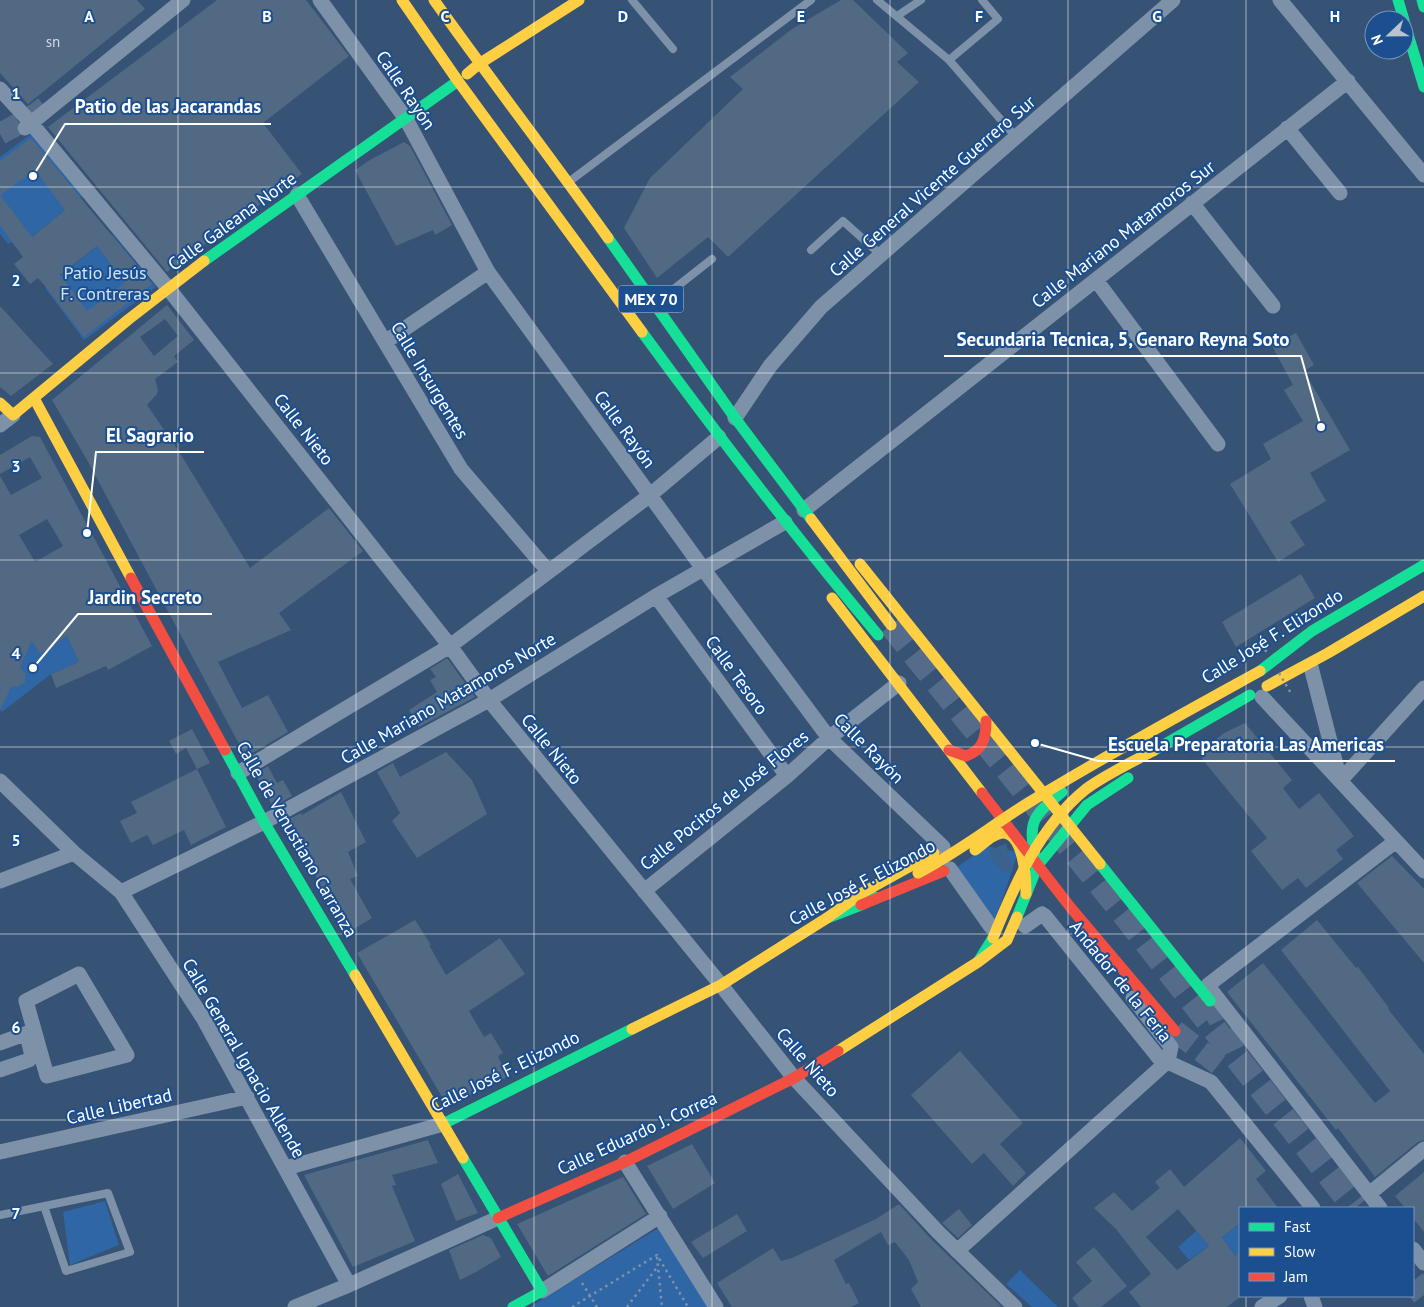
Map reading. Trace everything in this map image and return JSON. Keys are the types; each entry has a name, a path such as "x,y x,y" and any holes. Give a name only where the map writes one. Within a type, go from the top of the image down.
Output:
{"street":[{"path":"28,125 165,6 183,0"},
{"name":"Calle Rayón","path":"320,0 406,119 488,272 650,496 829,738 943,847"},
{"name":"MEX 70","path":"402,0 458,81 719,437 807,550 878,635"},
{"name":"MEX 70","path":"434,0 479,64 568,182 735,418 891,625"},
{"name":"Calle Galeana Norte","path":"13,415 168,288 406,119 479,64 579,0"},
{"name":"Calle General Vicente Guerrero Sur","path":"735,418 770,366 821,307 1172,0"},
{"path":"1280,0 1424,175"},
{"path":"1422,0 1424,6"},
{"path":"1414,54 1424,87"},
{"name":"Calle Mariano Matamoros Sur","path":"804,510 1348,81"},
{"name":"Calle Nieto","path":"0,89 28,125 87,191 168,288 450,646 489,700 721,985 794,1078 957,1251 1015,1307"},
{"path":"1288,128 1340,193"},
{"name":"Calle Insurgentes","path":"297,195 461,469 548,571"},
{"path":"1192,203 1273,306"},
{"path":"385,342 488,272"},
{"path":"1096,280 1218,444"},
{"name":"Calle de Venustiano Carranza","path":"34,398 264,822 542,1291"},
{"path":"0,403 13,415 0,425"},
{"path":"238,773 450,646 650,496 719,437"},
{"name":"Calle Mariano Matamoros Norte","path":"121,892 264,822 489,700 656,596 785,522"},
{"name":"MEX 70","path":"822,534 852,555 1037,786 1072,824 1084,843 1210,1002"},
{"name":"MEX 70","path":"807,550 824,588 1071,908 1175,1031"},
{"name":"Calle José F. Elizondo","path":"286,1168 443,1124 721,985 828,918 861,905 941,861 1025,805 1128,744 1260,671 1312,631 1424,565"},
{"name":"Calle Tesoro","path":"656,596 787,776"},
{"path":"1265,691 1424,596"},
{"path":"828,918 862,893 943,847 1037,786 1312,631"},
{"path":"978,962 1027,861 1047,829 1068,804 1088,788 1310,667 1328,653"},
{"path":"1310,667 1340,782"},
{"name":"Calle Pocitos de José Flores","path":"644,891 787,776 829,738 899,683"},
{"path":"1340,782 1424,688"},
{"path":"1265,691 1340,782 1424,871"},
{"name":"Calle Eduardo J. Correa","path":"295,1307 349,1285 625,1162 794,1078 978,962 1007,940 1038,865 1087,805 1265,691"},
{"path":"949,750 966,756 979,750 985,738 986,721"},
{"path":"1038,865 1033,847 1032,825 1038,813 1076,779 1097,752"},
{"name":"Calle General Ignacio Allende","path":"0,781 74,853 121,892 203,1018 349,1285"},
{"path":"997,812 1022,824 1072,824 1208,985 1379,1207"},
{"path":"861,905 950,869 997,834 1003,833 1009,835 1018,846 1022,856 1026,894"},
{"path":"1208,985 1396,841"},
{"path":"0,881 74,853"},
{"path":"950,869 992,933"},
{"path":"1026,894 1037,886 1045,884 1055,887"},
{"path":"957,1251 1168,1061 1171,1047 1095,948 1071,908"},
{"name":"Andador de la Feria","path":"1024,926 1042,914 1045,916 1159,1058 1211,1082 1312,1207"},
{"path":"0,1070 29,1060 32,1056 26,1001 79,974 127,1055 47,1076 30,1032"},
{"path":"0,1043 30,1032"},
{"name":"Calle Libertad","path":"0,1152 247,1097"},
{"path":"1369,1194 1424,1150"},
{"path":"625,1162 716,1307"},
{"path":"513,1307 542,1291 660,1216"},
{"path":"1414,1250 1424,1263"},
{"path":"1262,1307 1278,1297"}],"lane":[{"path":"632,0 673,49"},
{"path":"568,182 811,0"},
{"path":"877,0 949,60 1016,137"},
{"path":"896,16 921,0"},
{"path":"949,60 998,19 982,0"},
{"path":"811,250 842,221 881,255"},
{"path":"655,304 712,259"},
{"path":"0,1215 108,1192 130,1252 66,1271 44,1206"}],"path":[{"path":"657,1255 662,1307"},
{"path":"572,1307 657,1255"},
{"path":"657,1255 688,1307"},
{"path":"627,1307 658,1266"},
{"path":"574,1271 597,1307"}],"green space":[{"path":"31,134 82,196 17,249 11,242 8,244 0,234 0,157"},
{"name":"Patio Jesús F. Contreras","path":"112,234 156,287 84,340 45,288"},
{"path":"28,633 40,654 67,636 79,662 51,674 2,712 0,710 0,649"},
{"path":"986,846 1018,852 991,934 948,874"},
{"path":"105,1201 119,1245 70,1265 63,1212"},
{"path":"1239,1224 1239,1253 1235,1256 1222,1237"},
{"path":"660,1227 709,1307 530,1307"},
{"path":"1196,1231 1209,1246 1189,1260 1178,1247"},
{"path":"1020,1270 1058,1307 1032,1307 1006,1284"}],"shaded area":[{"path":"1006,843 1013,871 1004,873 990,858 990,851"}],"building":[{"path":"0,0 137,0 145,9 28,104 0,73"},
{"path":"217,0 306,0 349,56 263,123 302,174 167,272 48,127"},
{"path":"841,0 853,0 908,53 897,62 919,82 728,257 708,237 657,278 624,228 650,178 743,89 730,77 792,29"},
{"path":"31,138 152,284 84,337 38,278 30,284 14,264 23,257 0,225 0,195 0,161","holes":["35,170 65,210 32,237 0,195","97,246 125,283 87,311 60,275"]},
{"path":"404,142 410,146 452,225 435,235 433,230 396,246 355,170"},
{"path":"167,305 194,340 174,356 178,362 155,379 158,390 157,394 147,405 178,450 250,568 329,508 363,551 279,613 291,630 218,662 242,708 268,695 288,732 246,757 87,460 52,400","holes":["165,319 178,336 154,356 140,337"]},
{"path":"0,306 53,364 11,396 0,387"},
{"path":"1296,333 1314,365 1304,371 1350,450 1310,473 1326,501 1290,522 1305,545 1278,562 1230,484 1271,459 1263,444 1303,421 1284,390 1293,385 1272,346"},
{"path":"32,436 40,437 152,646 108,670 106,666 56,688 51,674 79,662 67,636 40,654 32,641 20,667 25,673 25,682 19,686 11,687 0,710 0,476 11,495 42,478 30,457 0,474 0,455","holes":["47,519 63,546 35,562 19,535"]},
{"path":"1301,574 1315,598 1236,647 1222,622"},
{"path":"447,658 475,697 419,727 409,710 437,692 430,680 436,677 430,669"},
{"path":"1245,723 1292,780 1283,788 1299,809 1319,793 1354,836 1336,850 1343,859 1306,888 1298,878 1282,890 1251,851 1267,838 1202,759 1214,741 1224,733"},
{"path":"192,729 210,763 197,769 186,748 176,754 169,741"},
{"path":"446,752 472,780 487,814 417,858 392,821 400,813 377,772 393,763 400,777"},
{"path":"268,766 277,783 283,780 292,796 273,807 255,774"},
{"path":"197,769 226,827 191,845 184,830 153,845 147,835 131,843 120,821 137,813 131,802"},
{"path":"341,792 366,842 348,852 358,876 350,879 372,918 346,934 287,820 301,813 302,815"},
{"path":"1392,856 1424,889 1424,963 1357,883"},
{"path":"415,920 431,945 429,945 446,975 500,938 525,974 469,1011 484,1037 491,1033 503,1053 498,1056 507,1077 448,1107 357,953"},
{"path":"1317,920 1356,968 1358,967 1424,1054 1424,1140 1418,1142 1375,1177 1338,1128 1336,1130 1227,992 1263,963 1375,1103 1390,1091 1281,950"},
{"path":"960,1051 1023,1123 1000,1144 1026,1173 1013,1186 984,1153 972,1164 911,1095"},
{"path":"1240,1138 1266,1171 1256,1179 1277,1207 1239,1207 1239,1224 1222,1237 1235,1256 1239,1253 1240,1297 1227,1307 1141,1307 1129,1292 1151,1274 1116,1229 1094,1208 1114,1192 1132,1211 1160,1188 1155,1182 1170,1169 1184,1187","holes":["1178,1209 1209,1246 1177,1270 1146,1237"]},
{"path":"428,1140 438,1163 392,1175 396,1185 392,1186 415,1241 353,1267 304,1175"},
{"path":"692,1144 715,1183 673,1209 647,1166"},
{"path":"1424,1172 1424,1232 1414,1219 1414,1207 1404,1207 1395,1196"},
{"path":"458,1174 478,1213 456,1221 441,1184"},
{"path":"623,1177 646,1214 548,1276 517,1224"},
{"path":"899,1204 931,1239 1002,1307 921,1307 911,1289 918,1282 909,1260 895,1242 888,1245 881,1232 834,1260 846,1284 849,1283 859,1303 851,1307 732,1307 717,1283 773,1248 781,1261 792,1258 876,1219"},
{"path":"959,1209 972,1225 958,1238 942,1223"},
{"path":"737,1214 747,1231 703,1258 691,1242"},
{"path":"483,1235 491,1238 501,1257 460,1280 449,1250"},
{"path":"1094,1247 1127,1286 1101,1307 1079,1307 1072,1298 1092,1281 1076,1262"}],"tunnel":[{"path":"0,134 45,107"},
{"path":"891,625 1124,914 1354,1207"},
{"path":"1210,1001 1239,1061"},
{"path":"1175,1031 1226,1070"},
{"path":"1414,1282 1424,1295"}],"traffic: fast":[{"path":"1398,0 1401,10"},
{"path":"1422,0 1424,7"},
{"path":"1414,54 1424,87"},
{"path":"204,261 458,81"},
{"path":"608,238 735,418 811,519"},
{"path":"642,332 758,486 878,635"},
{"path":"1260,671 1312,631 1424,565"},
{"path":"1153,751 1250,695"},
{"path":"225,750 264,822 355,975"},
{"path":"1017,917 1038,865 1087,805 1128,778"},
{"path":"1036,859 1032,836 1035,820 1044,807 1062,792"},
{"path":"1100,864 1210,1001"},
{"path":"827,918 861,905 875,897"},
{"path":"978,962 993,938"},
{"path":"443,1124 632,1029"},
{"path":"463,1158 542,1291 513,1307"}],"traffic: slow":[{"path":"402,0 458,81 642,332"},
{"path":"434,0 608,238"},
{"path":"467,74 479,64 579,0"},
{"path":"0,403 13,415 129,319 204,261"},
{"path":"34,398 131,578"},
{"path":"811,519 891,625"},
{"path":"860,564 1100,864"},
{"path":"1267,686 1328,653 1424,596"},
{"path":"832,598 982,793"},
{"path":"918,873 1056,786 1260,671"},
{"path":"993,938 1010,897 1030,858 1069,804 1093,784 1153,751"},
{"path":"975,850 987,840 1002,833 1009,835 1015,840 1022,858 1026,894"},
{"path":"632,1029 721,985 827,918 862,893 934,853"},
{"path":"838,1051 978,962 1007,940 1017,917"},
{"path":"355,975 463,1158"}],"traffic: jam":[{"path":"131,578 225,750"},
{"path":"949,750 966,756 980,747 984,738 986,721"},
{"path":"982,793 1071,908 1175,1031"},
{"path":"861,905 944,871"},
{"path":"498,1218 625,1162 794,1078 838,1051"}],"place":[{"name":"Patio de las Jacarandas","path":"33,176"},
{"name":"Secundaria Tecnica, 5, Genaro Reyna Soto","path":"1321,427"},
{"name":"El Sagrario","path":"87,533"},
{"name":"Jardin Secreto","path":"33,668"},
{"name":"Escuela Preparatoria Las Americas","path":"1035,743"}]}
